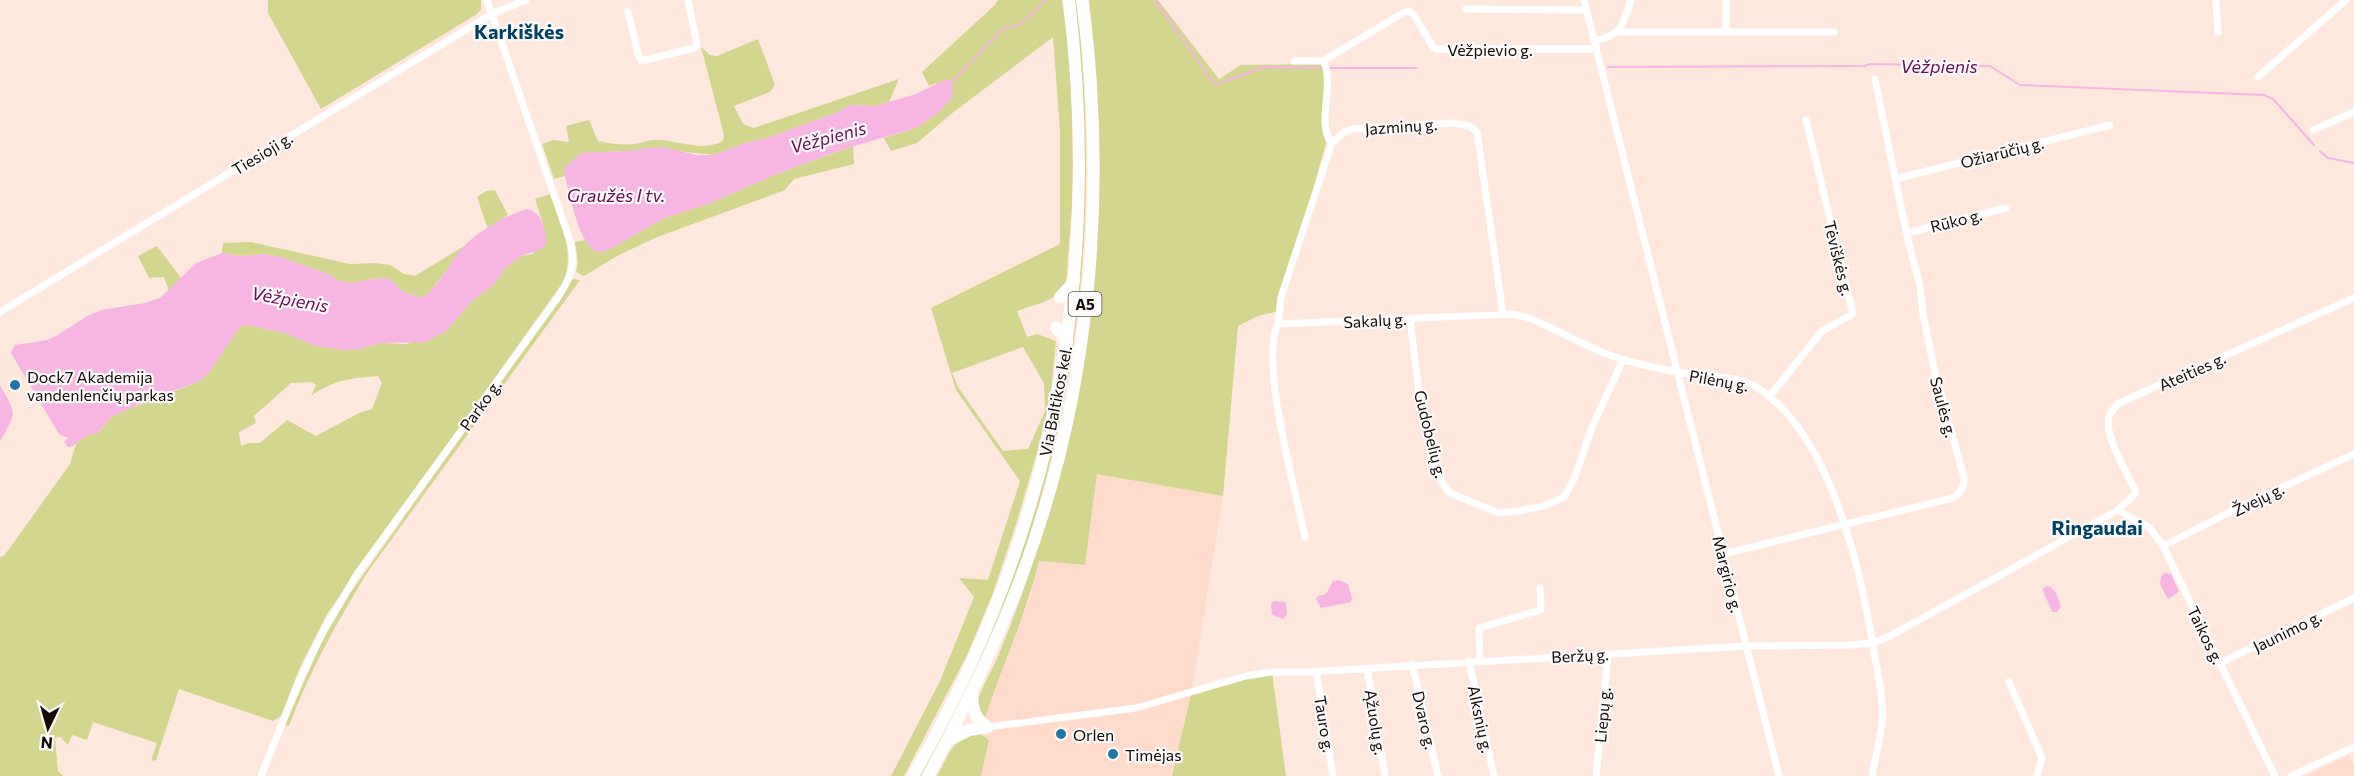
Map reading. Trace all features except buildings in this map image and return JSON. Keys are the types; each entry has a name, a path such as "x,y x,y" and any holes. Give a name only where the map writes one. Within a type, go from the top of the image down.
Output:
{"highway":[{"name":"Via Baltikos kel.","path":"913,776 964,682 990,624 1011,566 1049,440 1059,391 1074,282 1078,224 1079,135 1069,0"},
{"name":"Via Baltikos kel.","path":"928,776 972,694 1026,565 1056,463 1078,356 1089,263 1092,182 1091,101 1082,0"},
{"path":"1060,297 1074,282"},
{"path":"1056,327 1067,342"},
{"path":"972,694 974,715 988,727"},
{"path":"947,741 969,730 988,727"}],"street":[{"name":"Parko g.","path":"261,776 300,678 357,574 559,297 571,275 573,259 570,241 487,0"},
{"name":"Tiesioji g.","path":"0,312 492,15 526,0"},
{"path":"628,11 638,54 642,61 694,48 697,45 688,0"},
{"name":"Pilėnų g.","path":"1584,0 1678,372 1747,382 1769,397 1794,423 1810,446 1835,497 1852,547 1873,643 1880,690 1882,722 1872,776"},
{"path":"1595,45 1618,32 1623,25 1630,0"},
{"path":"1726,0 1726,32"},
{"path":"2216,0 2218,32"},
{"path":"2258,77 2346,0"},
{"path":"1466,9 1586,10"},
{"name":"Vėžpievio g.","path":"1323,61 1409,11 1414,15 1433,47 1437,49 1595,45"},
{"path":"1618,32 1834,32"},
{"path":"1294,61 1323,61 1327,74 1326,133 1332,143 1281,297 1278,324 1272,339 1278,409 1305,537"},
{"name":"Saulės g.","path":"1722,554 1953,498 1964,485 1964,477 1935,373 1923,314 1920,286 1875,79"},
{"path":"2313,130 2354,112"},
{"name":"Tėviškės g.","path":"1769,397 1822,331 1853,314 1806,120"},
{"name":"Jazminų g.","path":"1332,143 1343,133 1363,127 1462,123 1474,129 1479,138 1503,314"},
{"name":"Ožiarūčių g.","path":"1895,179 2110,125"},
{"name":"Rūko g.","path":"1907,232 2006,208"},
{"name":"Ateities g.","path":"2136,492 2111,439 2108,426 2110,414 2119,403 2354,298"},
{"name":"Sakalų g.","path":"1278,324 1503,314 1529,318 1623,360 1678,372"},
{"name":"Gudobelių g.","path":"1410,319 1420,402 1437,470 1443,484 1450,493 1499,513 1518,512 1544,506 1564,497 1575,477 1592,427 1623,360"},
{"name":"Margirio g.","path":"1678,372 1779,776"},
{"name":"Žvejų g.","path":"2163,546 2354,454"},
{"name":"Beržų g.","path":"988,727 1136,708 1246,676 1272,672 1746,646 1826,646 1873,643 1921,619 2118,510 2136,492"},
{"name":"Taikos g.","path":"2118,510 2150,528 2163,546 2275,776"},
{"path":"1480,660 1479,628 1541,610 1540,588"},
{"name":"Jaunimo g.","path":"2220,663 2354,598"},
{"name":"Liepų g.","path":"1596,776 1608,654"},
{"name":"Alksnių g.","path":"1469,661 1494,776"},
{"name":"Dvaro g.","path":"1412,664 1437,776"},
{"name":"Ąžuolų g.","path":"1367,668 1385,776"},
{"name":"Tauro g.","path":"1316,671 1333,776"},
{"path":"2009,682 2042,758 2037,776"},
{"path":"2291,776 2353,749"}],"shaded area":[{"path":"1097,474 1223,496 1192,690 1172,776 981,776 989,740 979,733 999,674 1031,595 1039,561 1085,565"},
{"path":"2349,755 2354,766 2354,776 2305,776"}],"green space":[{"path":"268,0 481,0 481,9 477,14 321,109 268,13"},
{"path":"998,0 1062,0 1073,127 1073,191 1067,278 1062,290 1053,298 1017,311 1027,337 1037,334 1056,341 1050,400 1036,456 993,593 967,655 904,776 891,776 940,681 974,597 959,578 988,580 1020,481 956,390 931,308 1060,244 1060,131 1053,37 951,114 917,143 891,151 884,138 916,128 939,112 936,83 929,86 922,72","holes":["1023,347 1044,383 1045,411 1028,449 1003,451 958,387 952,373"]},
{"path":"1075,0 1077,0 1084,81 1086,160 1084,239 1072,351 1082,251 1084,201 1082,100"},
{"path":"1089,0 1158,0 1219,79 1241,65 1322,64 1324,72 1323,132 1326,143 1279,311 1258,316 1238,326 1223,496 1097,474 1085,565 1039,561 1027,602 984,721 976,706 1008,631 1041,537 1060,471 1075,405 1086,338 1094,271 1099,136 1096,68"},
{"path":"758,39 775,85 770,92 734,106 743,124 754,128 899,79 889,102 874,106 851,105 838,112 714,155 647,148 603,152 564,173 565,176 554,179 542,144 553,140 569,142 566,126 589,120 598,141 608,143 630,144 663,140 706,146 723,141 724,135 701,47 710,55 717,56"},
{"path":"853,146 854,164 794,179 785,190 655,238 617,256 584,276 576,272 578,263 575,242 586,240 594,250 608,250 664,218 708,204 774,175"},
{"path":"495,190 508,215 488,229 477,197 486,191"},
{"path":"550,194 562,226 568,260 563,282 327,614 300,667 281,716 273,721 179,689 156,760 151,761 157,743 93,722 87,740 72,735 68,745 60,737 55,738 58,771 63,776 0,776 0,557 4,556 70,464 76,444 83,436 100,431 111,417 123,411 200,381 210,371 240,326 247,325 285,333 315,346 359,349 381,343 406,344 447,330 472,301 494,284 505,268 521,256 533,254 543,224 535,199","holes":["378,376 382,383 372,409 359,413 316,436 287,420 260,443 241,446 239,432 256,423 254,416 291,383 312,382 316,385 311,396 327,386 351,379"]},
{"path":"251,242 350,264 390,265 404,274 415,276 466,245 430,292 421,298 403,292 390,279 378,278 352,283 339,281 328,274 277,256 263,254 241,256 222,253 223,243"},
{"path":"157,246 181,278 169,291 164,277 149,278 138,256"},
{"path":"573,279 580,280 367,573 324,648 289,726 285,725 322,641 351,592"},
{"path":"1072,351 1066,393 1049,469 1026,545 981,661 919,776 966,687 1006,594 1023,547 1052,450"},
{"path":"1272,672 1286,776 1172,776 1192,690"},
{"path":"979,733 989,740 981,776 937,776 952,748 962,739"}],"water":[{"name":"Graužės I tv.","path":"947,79 952,82 953,96 939,112 916,128 844,149 774,175 708,204 664,218 608,250 599,252 594,250 583,236 564,173 565,167 582,153 662,147 697,155 714,155 838,112 851,105 874,106 889,102 916,94"},
{"path":"527,209 540,217 542,221 547,241 542,249 521,256 505,268 494,284 472,301 447,330 426,342 381,343 345,350 315,346 285,333 247,325 240,326 210,371 200,381 111,417 97,434 87,435 73,446 68,447 64,442 68,438 59,434 11,353 15,345 47,340 101,310 145,303 160,298 196,263 222,253 241,256 263,254 277,256 328,274 339,281 352,283 378,278 390,279 403,292 421,298 434,287 460,250 473,238 495,223"},
{"path":"0,385 13,413 10,424 0,441"},
{"path":"2165,573 2171,574 2179,592 2168,599 2160,584 2161,576"},
{"path":"1339,580 1348,584 1351,602 1321,608 1316,599 1326,594 1333,581"},
{"path":"2048,586 2055,591 2059,601 2061,607 2057,612 2052,612 2043,591 2043,588"},
{"path":"1274,601 1286,602 1287,614 1283,619 1272,615 1271,604"}],"waterway":[{"name":"Vėžpienis","path":"951,83 1003,28 1020,25 1046,0"},
{"name":"Vėžpienis","path":"1155,0 1215,85 1264,67 1323,68"},
{"name":"Vėžpienis","path":"1608,67 1864,66 1870,64 1990,66 2020,85 2264,95 2273,99 2314,145"},
{"name":"Vėžpienis","path":"1329,68 1417,68"},
{"name":"Vėžpienis","path":"2320,151 2328,158 2354,163"}],"place":[{"name":"Dock7 Akademija vandenlenčių parkas","path":"15,385"},
{"name":"Orlen","path":"1061,734"},
{"name":"Timėjas","path":"1113,754"}],"district":[{"name":"Karkiškės","path":"519,31"},
{"name":"Ringaudai","path":"2097,527"}]}
